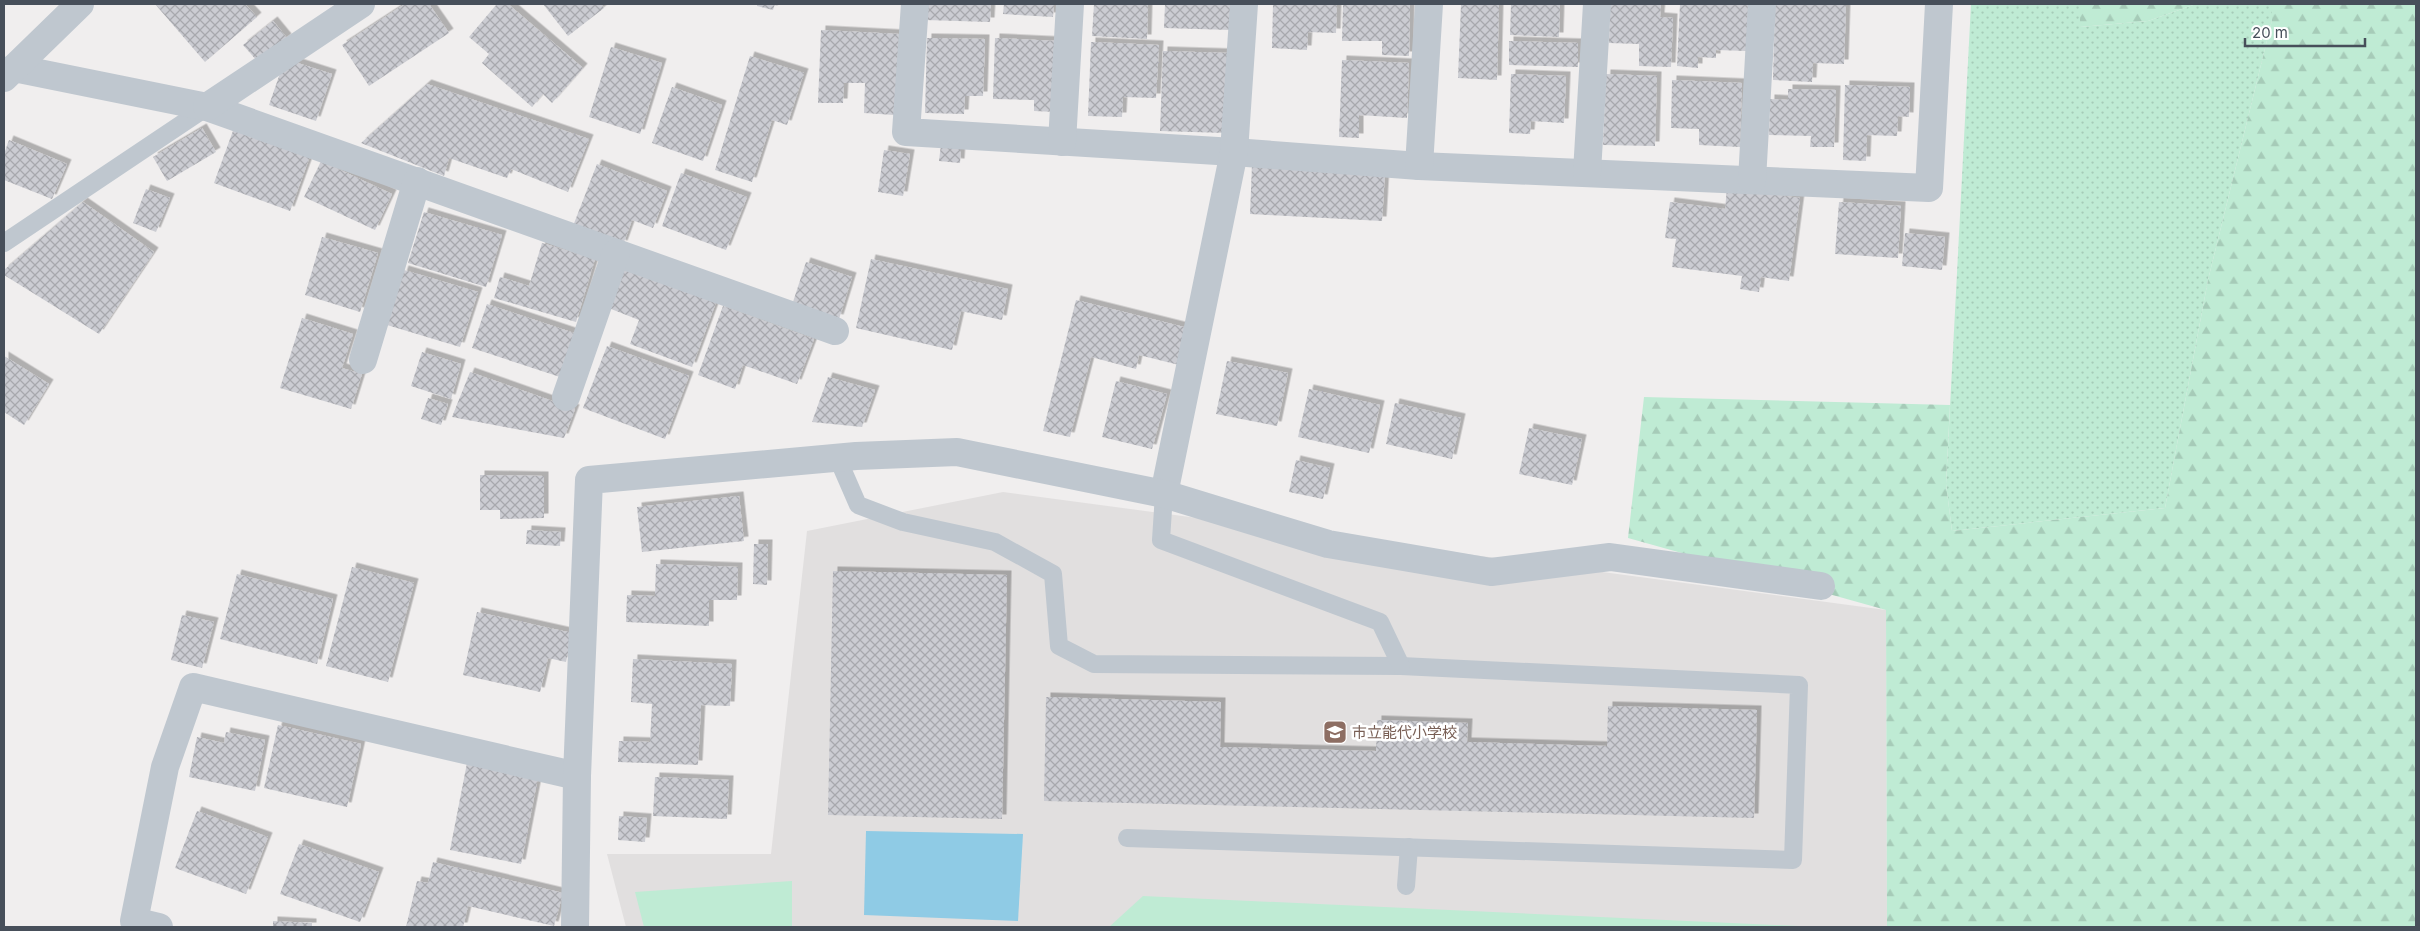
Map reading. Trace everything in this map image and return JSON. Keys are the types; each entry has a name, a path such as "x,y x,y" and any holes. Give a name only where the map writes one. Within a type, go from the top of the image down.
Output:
{"street":[{"path":"9,73 80,4"},
{"path":"207,107 361,4"},
{"path":"915,4 906,132 1234,152 1419,166 1929,188 1939,4"},
{"path":"1062,142 1070,4"},
{"path":"1164,494 1234,152 1244,4"},
{"path":"1419,166 1429,4"},
{"path":"1587,172 1597,4"},
{"path":"1752,180 1762,4"},
{"path":"9,73 207,107 834,331"},
{"path":"363,360 418,181"},
{"path":"566,397 616,253"},
{"path":"575,927 577,776 589,480 856,456 957,452 1164,494 1328,544 1491,572 1610,557 1821,586"},
{"path":"159,927 134,921 165,767 192,687 577,776"}],"lane":[{"path":"4,243 207,107"},
{"path":"838,459 858,504 902,522 995,542 1053,574 1059,646 1094,664 1401,666 1799,685 1792,860 1128,838"},
{"path":"1164,494 1161,540 1380,622 1401,666"},
{"path":"1406,886 1409,847"}],"shaded area":[{"name":"市立能代小学校","path":"1003,492 1886,610 1887,927 626,927 607,854 771,854 807,531"}],"green space":[{"path":"1971,4 2080,4 2080,27 2148,21 2196,4 2272,4 2272,20 2208,280 2165,508 1952,531 1946,484"},
{"path":"2080,4 2196,4 2148,21 2080,27"},
{"path":"2272,4 2416,4 2416,927 1887,927 1886,610 1628,538 1644,397 1950,405 1946,484 1952,531 2165,508 2208,280 2272,20"},
{"path":"792,881 792,927 644,927 635,892"},
{"path":"1143,896 1820,927 1109,927"}],"water":[{"path":"866,831 1023,834 1018,921 864,915"}],"building":[{"path":"155,4 245,4 257,17 205,62"},
{"path":"405,4 429,4 449,33 369,86 342,45"},
{"path":"497,4 508,4 583,68 552,103 543,94 532,107 482,63 489,54 469,37"},
{"path":"543,4 601,4 604,8 568,36"},
{"path":"757,4 775,4 773,10 757,6"},
{"path":"926,4 991,4 990,22 925,20"},
{"path":"1004,4 1054,4 1053,17 1003,14"},
{"path":"1094,4 1148,4 1147,39 1092,36"},
{"path":"1165,4 1231,4 1230,30 1164,28"},
{"path":"1273,4 1337,4 1336,33 1308,32 1307,50 1272,48"},
{"path":"1343,4 1410,4 1409,56 1382,55 1382,41 1342,41"},
{"path":"1461,4 1499,4 1497,80 1458,78"},
{"path":"1511,4 1560,4 1559,37 1510,35"},
{"path":"1610,4 1661,4 1660,17 1673,18 1671,67 1639,66 1639,44 1609,43"},
{"path":"1680,4 1748,4 1746,51 1716,50 1716,58 1698,57 1698,68 1677,66"},
{"path":"1775,4 1846,4 1844,64 1813,63 1812,82 1773,80"},
{"path":"273,21 287,38 258,62 243,45"},
{"path":"821,30 899,34 894,115 864,113 865,83 844,83 843,103 818,103"},
{"path":"927,38 985,39 983,96 965,96 964,114 925,113"},
{"path":"995,38 1058,41 1055,112 1034,111 1034,100 993,99"},
{"path":"1509,41 1578,43 1578,67 1509,65"},
{"path":"1091,42 1159,45 1156,98 1123,97 1122,117 1088,116"},
{"path":"611,47 662,63 640,134 589,117"},
{"path":"1163,51 1228,53 1225,133 1160,131"},
{"path":"750,56 804,73 787,125 772,120 752,182 715,170"},
{"path":"285,59 332,74 316,121 269,105"},
{"path":"1342,60 1409,63 1407,118 1359,115 1359,138 1339,137"},
{"path":"1511,74 1566,76 1564,123 1531,121 1530,134 1509,133"},
{"path":"1606,74 1657,76 1655,146 1603,145"},
{"path":"1672,80 1742,83 1740,147 1699,145 1699,129 1671,128"},
{"path":"427,84 589,139 568,192 511,169 507,178 449,158 444,176 361,143"},
{"path":"1845,85 1910,87 1909,117 1898,116 1897,136 1867,135 1866,161 1843,160"},
{"path":"672,87 722,105 703,161 652,143"},
{"path":"1788,89 1836,90 1834,147 1810,147 1811,136 1769,135 1770,99 1788,100"},
{"path":"202,128 216,152 167,181 153,157"},
{"path":"234,128 310,156 290,211 214,183"},
{"path":"9,140 67,164 52,199 4,180 4,154"},
{"path":"941,144 961,146 960,163 939,161"},
{"path":"884,150 910,154 903,196 878,192"},
{"path":"321,161 392,194 375,230 304,197"},
{"path":"597,164 667,191 653,228 632,220 623,245 573,226"},
{"path":"1252,164 1385,172 1382,221 1250,214"},
{"path":"681,173 747,197 726,250 662,226"},
{"path":"1727,188 1800,198 1789,281 1761,277 1759,292 1740,289 1742,276 1672,267 1676,239 1665,238 1670,202 1725,209"},
{"path":"146,189 170,198 156,232 133,223"},
{"path":"83,202 154,252 99,334 4,275 4,270"},
{"path":"1839,202 1901,206 1898,258 1835,254"},
{"path":"424,212 502,235 486,287 408,263"},
{"path":"1905,233 1945,237 1942,270 1902,266"},
{"path":"322,237 378,253 360,312 305,295"},
{"path":"542,243 595,259 576,322 494,298 500,277 529,286"},
{"path":"871,259 1008,289 1002,320 961,311 952,350 856,328"},
{"path":"622,262 718,297 692,367 630,344 639,320 606,307"},
{"path":"806,262 852,277 839,319 792,305"},
{"path":"404,270 478,292 460,347 387,325"},
{"path":"1076,300 1188,328 1179,365 1139,355 1136,369 1091,357 1070,437 1043,431"},
{"path":"487,304 574,333 560,377 472,348"},
{"path":"723,306 814,339 797,384 743,365 735,389 698,375"},
{"path":"302,318 353,334 342,368 362,374 351,409 280,388"},
{"path":"607,346 689,376 665,439 583,408"},
{"path":"422,352 461,364 451,399 411,386"},
{"path":"4,356 49,384 24,425 4,412"},
{"path":"1227,361 1288,373 1277,426 1216,414"},
{"path":"470,372 575,409 564,438 452,417"},
{"path":"828,377 875,390 862,427 812,422"},
{"path":"1116,381 1167,394 1152,449 1102,437"},
{"path":"1309,389 1380,405 1369,453 1298,437"},
{"path":"428,398 448,404 441,425 421,419"},
{"path":"1395,403 1461,418 1452,459 1386,444"},
{"path":"1529,428 1582,439 1572,485 1519,474"},
{"path":"1296,460 1330,468 1323,499 1289,492"},
{"path":"480,475 544,476 544,518 500,519 500,510 480,510"},
{"path":"739,496 744,541 642,552 637,507"},
{"path":"527,530 561,532 560,546 526,544"},
{"path":"754,544 768,544 767,585 753,584"},
{"path":"656,564 738,567 737,600 709,600 709,626 626,622 627,595 655,596"},
{"path":"352,567 414,583 388,682 326,666"},
{"path":"833,571 1007,575 1002,819 828,815"},
{"path":"237,574 333,599 317,664 220,639"},
{"path":"477,612 572,633 566,662 548,658 540,692 463,675"},
{"path":"182,615 214,622 202,668 171,660"},
{"path":"633,659 732,664 730,706 701,705 698,765 618,762 619,741 650,742 652,704 631,702"},
{"path":"1046,697 1221,702 1220,747 1376,751 1377,720 1468,723 1467,742 1607,746 1608,706 1757,710 1754,818 1044,801"},
{"path":"278,725 361,744 347,807 264,788"},
{"path":"226,732 265,740 255,791 189,777 197,737 224,743"},
{"path":"467,763 538,777 521,864 450,850"},
{"path":"655,777 729,780 727,819 653,816"},
{"path":"197,811 268,837 246,894 175,868"},
{"path":"619,816 647,818 645,842 618,840"},
{"path":"299,844 379,872 360,922 280,894"},
{"path":"433,862 563,893 554,926 468,906 463,927 406,927 417,881 428,883"},
{"path":"273,921 312,923 312,927 273,927"}],"place":[{"name":"市立能代小学校","path":"1335,732"}]}
